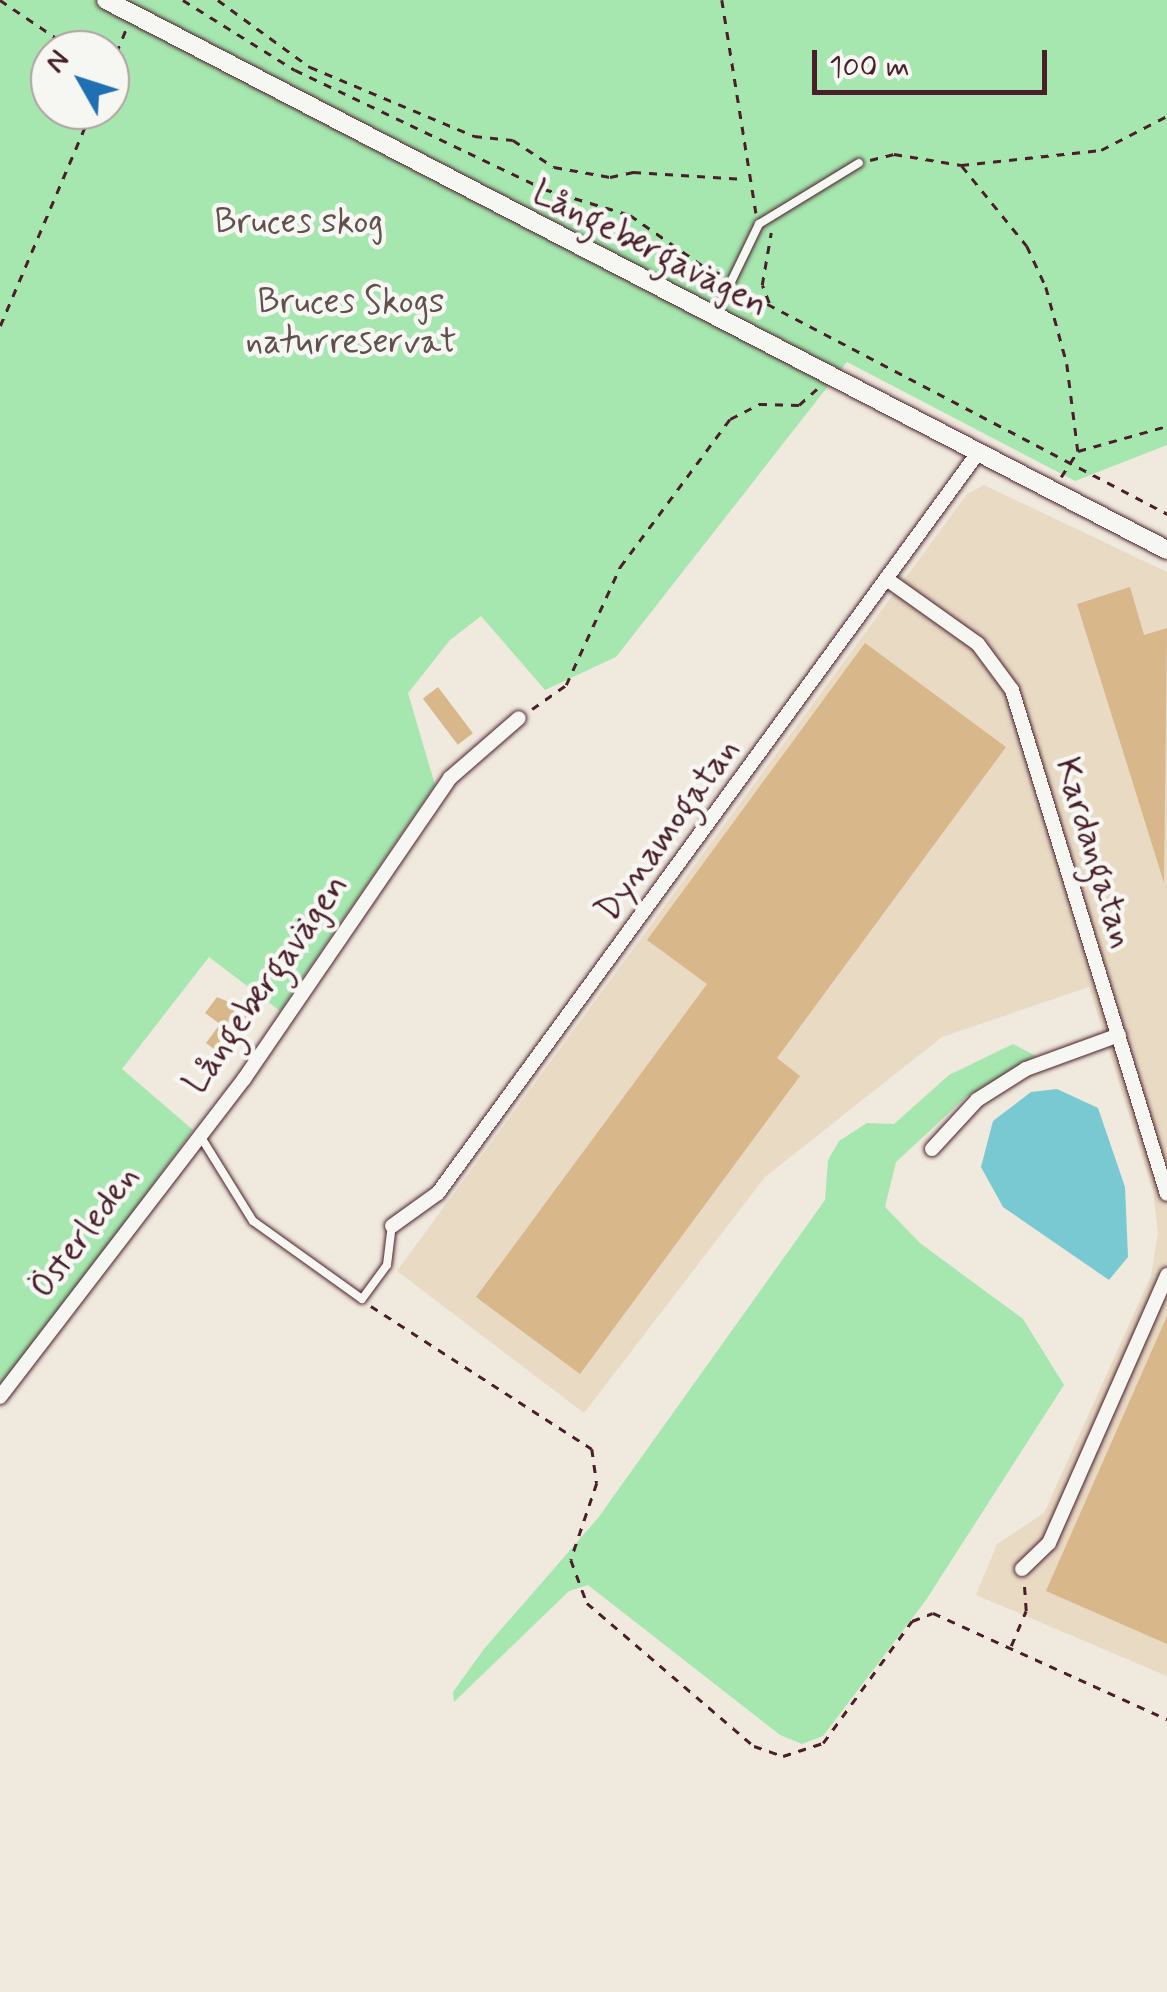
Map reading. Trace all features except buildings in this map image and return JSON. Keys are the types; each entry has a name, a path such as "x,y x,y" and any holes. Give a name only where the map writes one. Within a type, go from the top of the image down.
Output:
{"street":[{"name":"Långebergavägen","path":"106,0 825,377 1167,550"},
{"name":"Dynamogatan","path":"392,1226 438,1193 977,454"},
{"name":"Kardangatan","path":"888,580 978,644 1012,690 1167,1194"},
{"name":"Långebergavägen","path":"184,1152 456,770 518,718"},
{"path":"932,1148 977,1100 1026,1069 1119,1035"},
{"name":"Österleden","path":"0,1397 184,1152"},
{"path":"1022,1568 1049,1543 1167,1275"}],"lane":[{"path":"714,318 760,224 859,163"},
{"path":"199,1134 252,1221 362,1300 387,1265 392,1226"}],"path":[{"path":"0,0 44,30"},
{"path":"183,0 295,70 544,189 630,214 730,284 1167,514"},
{"path":"218,0 310,67 474,136 513,140 554,166 610,177 634,172 745,179"},
{"path":"722,0 745,179 760,224"},
{"path":"126,30 132,15"},
{"path":"859,163 894,154 961,165 1101,150 1167,116"},
{"path":"0,326 83,130"},
{"path":"961,165 1027,246 1046,287 1067,364 1078,451"},
{"path":"774,215 762,284 774,308"},
{"path":"518,718 566,686 620,567 730,419 760,404 799,404 825,377"},
{"path":"1052,490 1078,451 1167,426"},
{"path":"362,1300 592,1449 597,1482 572,1560 587,1603 754,1746 782,1756 823,1743 919,1614 933,1613 1167,1719"},
{"path":"1010,1648 1026,1610 1022,1568"}],"shaded area":[{"path":"984,485 1167,572 1167,1676 976,1595 997,1544 1044,1513 1151,1276 1158,1233 1153,1191 1089,987 942,1037 765,1177 584,1413 397,1271 967,494"}],"green space":[{"name":"Bruces Skogs naturreservat","path":"0,0 1167,0 1167,445 1075,481 847,362 616,657 545,690 481,616 450,640 408,693 435,785 280,1011 209,957 122,1069 193,1130 0,1393"},
{"path":"1013,1044 1036,1056 966,1097 896,1162 885,1207 920,1243 1023,1319 1064,1385 926,1600 823,1736 802,1744 780,1735 588,1585 569,1591 454,1702 453,1692 484,1649 598,1518 825,1200 828,1160 839,1141 867,1123 894,1124 949,1075"}],"water":[{"path":"1057,1089 1098,1108 1125,1187 1128,1257 1109,1280 1003,1207 981,1167 993,1121 1031,1092"}],"park label":[{"name":"Bruces skog","path":"299,222"}]}
